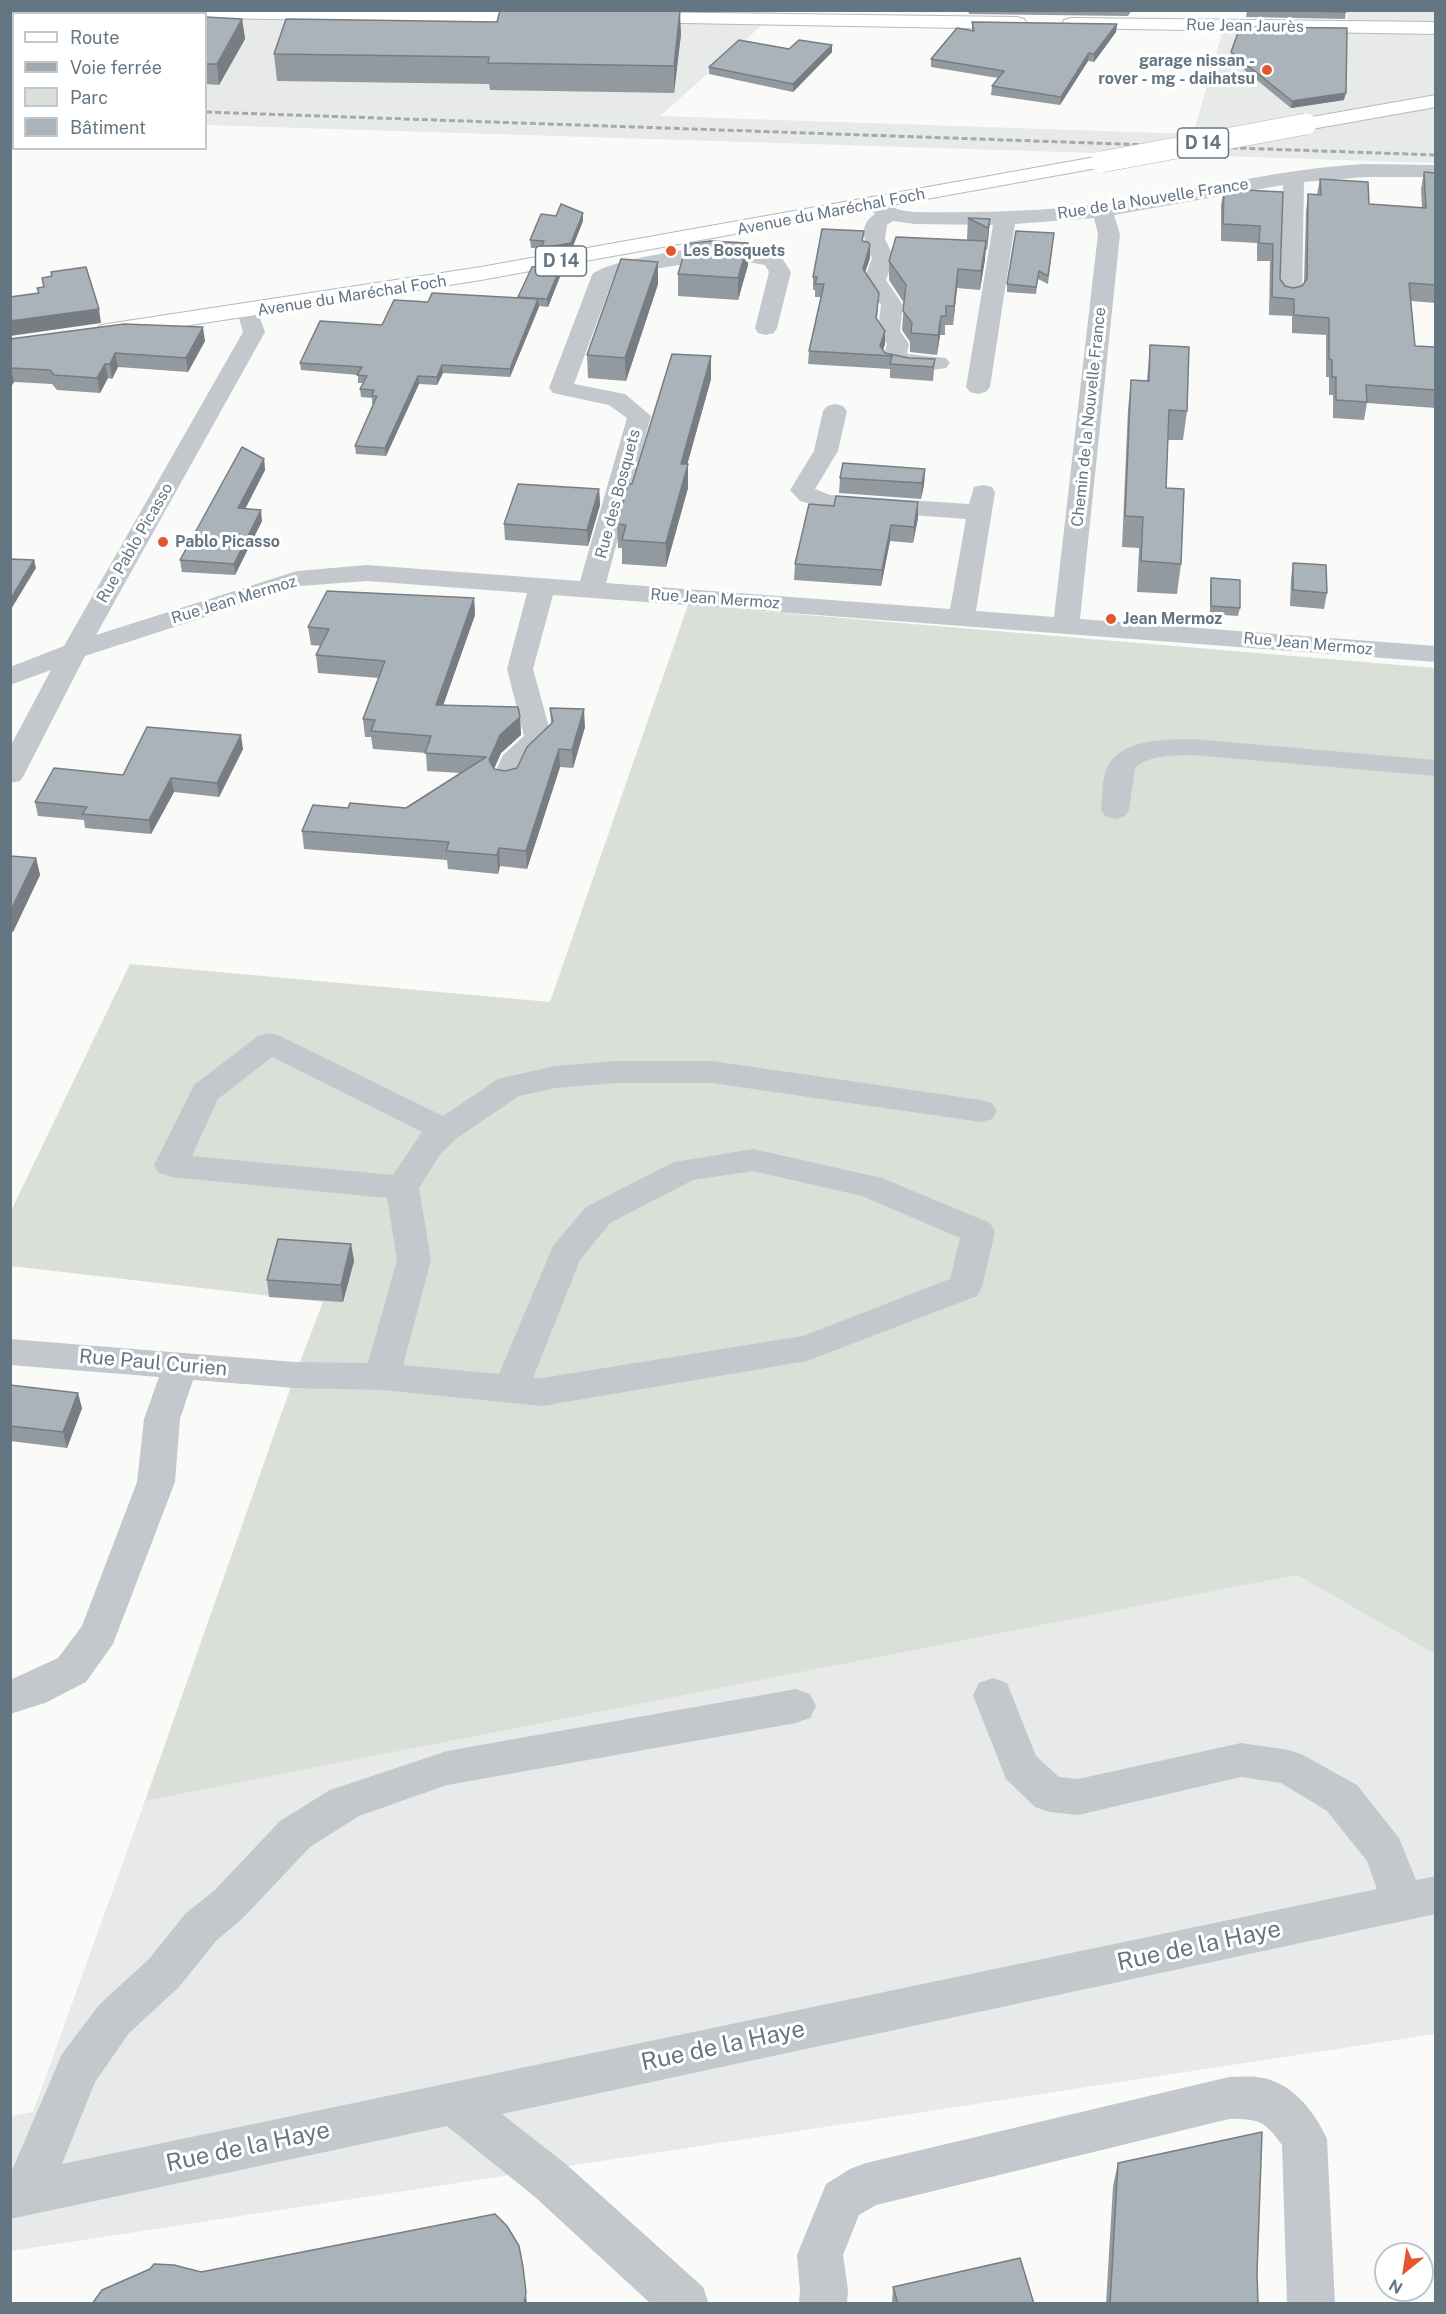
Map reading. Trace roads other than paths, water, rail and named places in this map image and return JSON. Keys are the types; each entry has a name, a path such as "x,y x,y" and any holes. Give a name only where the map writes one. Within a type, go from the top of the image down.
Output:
{"main road":[{"path":"11,10 168,12"},
{"path":"207,13 559,17"},
{"name":"Rue Jean Jaurès","path":"618,18 931,16 1041,23 1436,28"},
{"name":"Avenue du Maréchal Foch","path":"90,334 248,312 882,209 1101,162 1436,101"}],"street":[{"name":"Rue de la Nouvelle France","path":"882,209 913,217 1005,219 1099,211 1294,177 1346,171 1436,171"},
{"path":"1291,296 1294,177"},
{"path":"882,209 874,240 883,258 875,280 892,305 889,331 898,344 894,360 938,363"},
{"name":"Chemin de la Nouvelle France","path":"1066,625 1109,234 1104,216 1099,211"},
{"path":"978,387 1005,219"},
{"name":"Rue des Bosquets","path":"591,590 639,416 617,399 561,388 603,275 623,267 724,252 772,260 780,272 766,328"},
{"name":"Rue Pablo Picasso","path":"10,775 74,651 254,332 248,312"},
{"path":"836,411 826,451 802,490 809,496 828,502 981,502 962,618"},
{"name":"Rue Jean Mermoz","path":"10,677 74,651 297,579 368,573 1436,654"},
{"path":"506,779 513,761 538,738 520,669 543,586"},
{"path":"1115,810 1120,768 1125,761 1135,754 1159,749 1192,747 1436,768"},
{"path":"402,1188 171,1165 205,1093 269,1043 445,1130"},
{"path":"382,1377 414,1260 402,1188 429,1145 445,1130 509,1087 555,1077 616,1072 712,1072 981,1111"},
{"name":"Rue Paul Curien","path":"10,1352 295,1375 382,1377 542,1392 807,1348 965,1287 978,1232 870,1186 765,1163 753,1161 686,1170 598,1215 565,1255 511,1389"},
{"path":"10,1697 31,1691 72,1670 99,1633 156,1482 162,1419 181,1364"},
{"path":"993,1695 1020,1767 1049,1794 1078,1797 1241,1760 1289,1767 1342,1798 1419,1899"},
{"path":"19,2195 78,2069 114,2019 164,1973 201,1927 230,1903 295,1834 345,1803 447,1768 796,1706"},
{"name":"Rue de la Haye","path":"19,2195 1419,1899"},
{"path":"823,2304 824,2290 820,2256 842,2199 866,2186 1229,2098 1259,2098 1284,2111 1304,2139 1311,2304"},
{"path":"454,2103 551,2181 686,2304"}],"railway":[{"path":"207,112 1436,155"}],"place":[{"name":"garage nissan - rover - mg - daihatsu","path":"1267,70"},
{"name":"Les Bosquets","path":"671,251"},
{"name":"Pablo Picasso","path":"163,542"},
{"name":"Jean Mermoz","path":"1111,619"}]}
